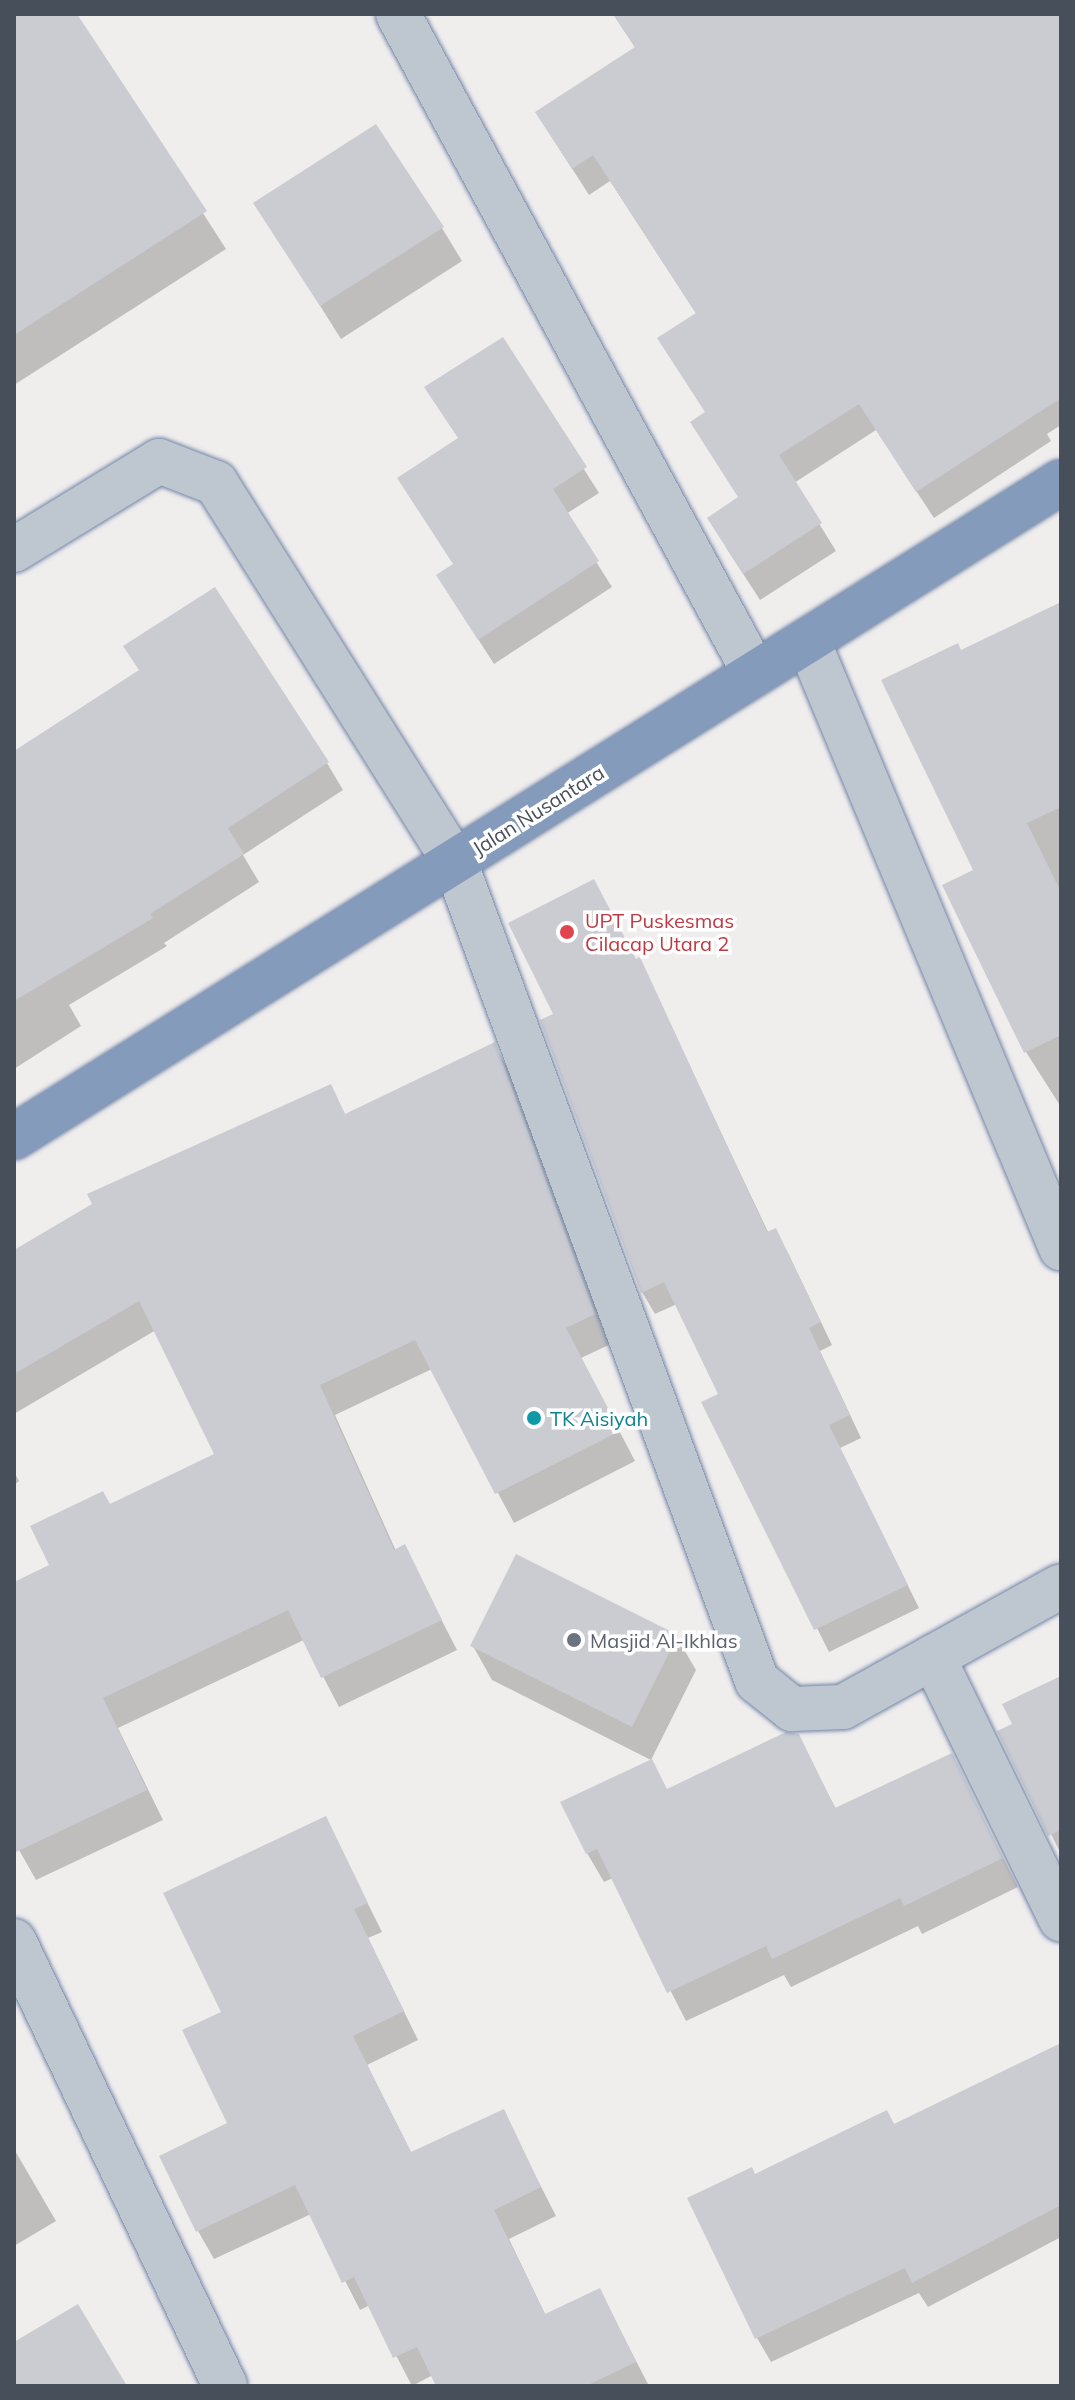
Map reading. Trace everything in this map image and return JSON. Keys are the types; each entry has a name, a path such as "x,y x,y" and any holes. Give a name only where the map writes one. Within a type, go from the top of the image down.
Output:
{"highway":[{"name":"Jalan Nusantara","path":"14,1137 1061,482"}],"street":[{"path":"398,14 755,674"},
{"path":"14,550 159,461 216,483 455,862 757,1681 792,1709 843,1707 1061,1586"},
{"path":"808,641 1061,1248"},
{"path":"933,1657 1061,1919"},
{"path":"14,1941 225,2386"}],"building":[{"path":"14,14 77,14 207,211 14,335"},
{"path":"613,14 1061,14 1061,398 916,492 859,404 779,455 822,523 743,574 707,518 738,497 690,422 705,412 657,338 696,313 593,155 572,169 535,112 635,47"},
{"path":"376,124 444,227 320,306 253,203"},
{"path":"503,337 587,467 553,489 599,561 478,640 436,575 453,564 397,478 458,438 424,387"},
{"path":"215,587 329,762 228,828 244,854 150,914 153,918 14,1001 14,751 139,670 123,646"},
{"path":"1061,602 1061,807 1027,823 1061,892 1061,1035 1024,1053 942,885 973,870 881,680 958,643 961,650"},
{"path":"594,879 636,959 640,957 767,1232 776,1228 821,1322 809,1328 850,1415 829,1425 908,1585 814,1630 701,1402 718,1394 664,1282 641,1293 540,1020 553,1014 508,923"},
{"path":"495,1042 595,1314 566,1328 620,1431 495,1494 415,1340 320,1385 394,1550 405,1544 442,1620 321,1678 288,1610 103,1698 147,1790 14,1853 14,1582 49,1565 30,1526 103,1491 110,1504 214,1454 139,1301 14,1374 14,1250 92,1204 87,1194 331,1084 345,1114"},
{"name":"Masjid Al-Ikhlas","path":"516,1554 678,1635 632,1727 470,1646"},
{"path":"1061,1676 1061,1830 1048,1836 997,1731 1012,1724 1002,1704"},
{"path":"786,1732 799,1734 835,1808 952,1753 1003,1858 904,1906 900,1898 772,1959 766,1946 667,1993 597,1849 586,1854 560,1802 652,1759 667,1789"},
{"path":"326,1816 368,1903 354,1909 404,2011 353,2036 411,2152 504,2109 541,2187 494,2210 545,2314 600,2288 636,2362 586,2386 436,2386 417,2347 393,2358 354,2277 342,2283 295,2185 196,2232 159,2156 227,2123 182,2030 221,2012 163,1893"},
{"path":"1061,2043 1061,2205 912,2283 905,2268 755,2339 687,2198 752,2167 755,2174 887,2110 894,2124"},
{"path":"78,2304 127,2386 14,2386 14,2342"}],"place":[{"name":"UPT Puskesmas Cilacap Utara 2","path":"567,932"},
{"name":"TK Aisiyah","path":"534,1418"},
{"name":"Masjid Al-Ikhlas","path":"574,1640"}]}
